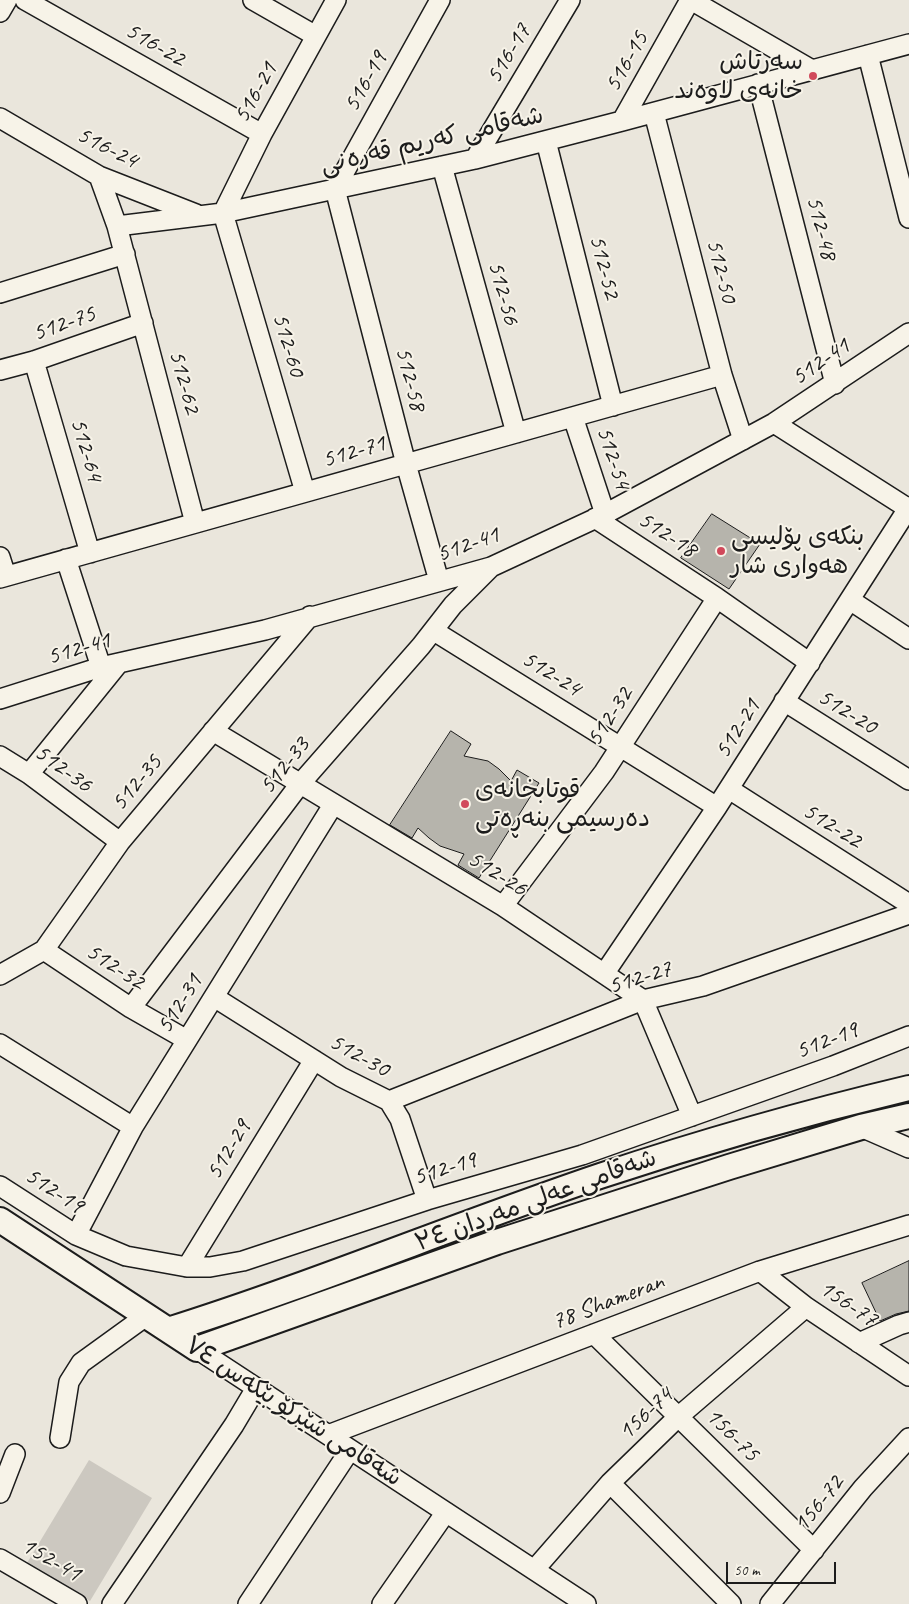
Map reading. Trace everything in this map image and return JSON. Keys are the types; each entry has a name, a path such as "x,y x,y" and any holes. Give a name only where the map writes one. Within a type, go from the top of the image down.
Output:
{"main road":[{"name":"شەقامی عەلی مەردان ٣٤","path":"168,1330 358,1265 598,1176 720,1138 840,1104 909,1088"},
{"name":"شەقامی عەلی مەردان ٣٤","path":"197,1349 498,1242 729,1166 861,1127 909,1116"},
{"name":"شەقامی شێرکۆ بێکەس ٧٤","path":"0,1220 197,1349"}],"street":[{"path":"0,12 7,0"},
{"name":"516-22","path":"25,0 262,134"},
{"path":"253,0 316,36"},
{"name":"516-21","path":"223,212 262,134 336,0"},
{"name":"516-19","path":"335,189 440,0"},
{"name":"516-17","path":"475,159 570,0"},
{"path":"690,0 812,70"},
{"name":"516-15","path":"622,121 690,0"},
{"name":"شەقامی کەریم قەرەنی","path":"117,226 223,212 475,159 909,44"},
{"path":"868,54 909,218"},
{"name":"512-48","path":"758,84 834,384"},
{"name":"512-50","path":"654,113 722,376 743,440"},
{"name":"516-24","path":"0,118 100,176 197,215"},
{"name":"512-52","path":"546,141 613,406"},
{"name":"512-56","path":"442,166 516,433"},
{"path":"0,293 125,254 100,176"},
{"name":"512-58","path":"335,189 406,464 439,581"},
{"name":"512-60","path":"223,212 305,492"},
{"name":"512-62","path":"125,254 195,523"},
{"name":"512-75","path":"0,370 143,323"},
{"name":"512-41","path":"0,699 110,665 265,630 491,567 600,516 774,423 909,333"},
{"name":"512-64","path":"34,360 90,552"},
{"name":"512-71","path":"3,577 722,376"},
{"name":"512-54","path":"573,417 600,516"},
{"path":"774,423 909,508"},
{"name":"512-21","path":"604,974 718,807 909,508"},
{"name":"512-18","path":"600,516 810,663"},
{"path":"0,557 3,577"},
{"path":"29,774 110,665 66,559"},
{"name":"512-33","path":"131,1008 300,784 434,631 453,605 491,567"},
{"name":"512-32","path":"503,906 604,772 717,598"},
{"path":"850,600 909,639"},
{"name":"512-35","path":"0,975 44,950 120,842 310,616"},
{"name":"512-24","path":"434,631 718,807"},
{"name":"512-20","path":"784,701 909,780"},
{"name":"512-26","path":"213,731 503,906 643,1000"},
{"name":"512-36","path":"0,756 29,774 120,842"},
{"name":"512-22","path":"729,789 909,904"},
{"name":"512-31","path":"76,1235 133,1127 333,804"},
{"name":"512-27","path":"389,1102 643,1000 703,986 909,914"},
{"name":"512-32","path":"44,950 131,1008 187,1040"},
{"name":"512-30","path":"214,998 341,1077 389,1102 400,1119 427,1200"},
{"path":"643,1000 692,1116"},
{"name":"512-19","path":"0,1186 76,1235 126,1256 187,1267 210,1267 243,1261 427,1200 582,1154 833,1066 909,1036"},
{"path":"0,1044 133,1127"},
{"name":"512-29","path":"187,1267 314,1060"},
{"path":"861,1127 909,1148"},
{"name":"78 Shameran","path":"328,1435 760,1271 909,1225"},
{"name":"156-77","path":"760,1271 806,1307 909,1376"},
{"name":"156-74","path":"534,1570 610,1483 678,1417 806,1307"},
{"path":"60,1438 69,1382 81,1363 146,1316"},
{"path":"859,1343 899,1324 909,1322"},
{"name":"156-75","path":"594,1334 814,1550"},
{"name":"شەقامی شێرکۆ بێکەس ٧٤","path":"197,1349 586,1604"},
{"path":"112,1604 234,1425 256,1388"},
{"name":"156-72","path":"770,1604 864,1488 909,1438"},
{"path":"248,1604 350,1450"},
{"path":"0,1493 15,1454"},
{"path":"610,1483 731,1604"},
{"path":"382,1604 446,1512"},
{"name":"152-41","path":"0,1559 77,1604"}],"shaded area":[{"path":"89,1460 152,1498 90,1601 27,1563"}],"building":[{"name":"بنکەی پۆلیسی هەواری شار","path":"712,514 760,544 729,589 681,558"},
{"name":"قوتابخانەی دەرسیمی بنەڕەتی","path":"451,731 471,744 464,756 488,761 511,781 517,770 539,783 479,878 458,865 464,854 440,846 418,828 412,838 390,825"},
{"path":"909,1261 909,1311 880,1321 862,1283"}],"place":[{"name":"سەرتاش خانەی لاوەند","path":"813,76"},
{"name":"بنکەی پۆلیسی هەواری شار","path":"721,551"},
{"name":"قوتابخانەی دەرسیمی بنەڕەتی","path":"465,804"}]}
